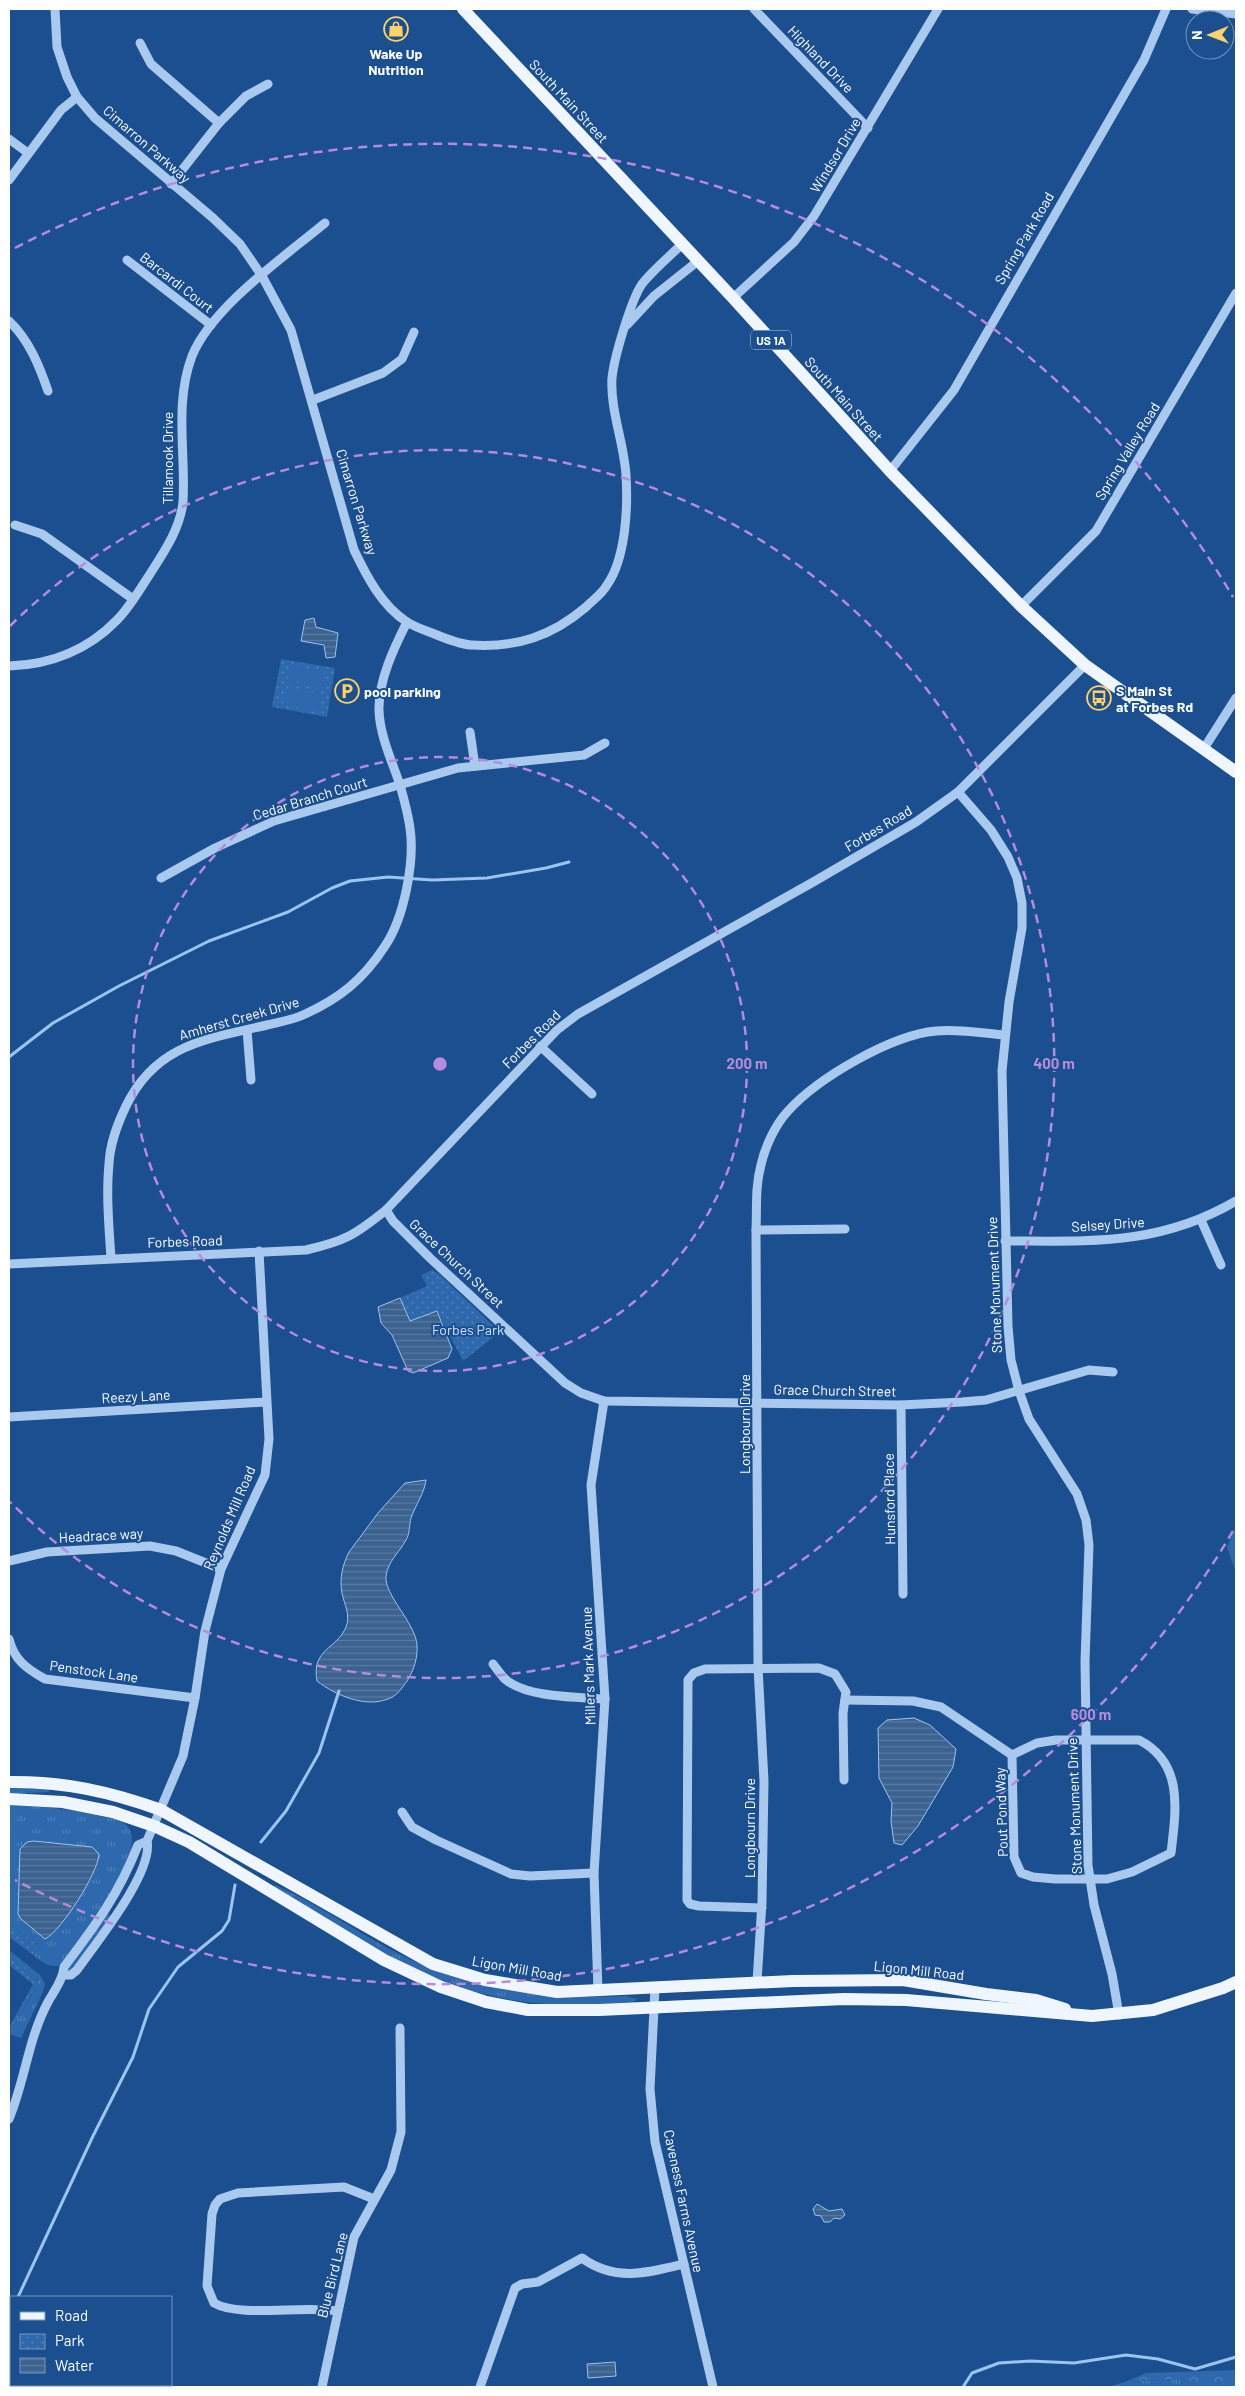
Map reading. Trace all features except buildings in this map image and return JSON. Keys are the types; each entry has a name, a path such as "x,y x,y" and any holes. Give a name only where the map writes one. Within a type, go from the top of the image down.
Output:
{"main road":[{"name":"South Main Street","path":"463,9 733,298 890,471 1021,606 1085,665 1236,772"},
{"name":"Ligon Mill Road","path":"9,1782 84,1787 123,1797 158,1818 433,1964 485,1980 557,1992 757,1982 864,1979 903,1980 986,1994 1036,2000 1092,2016"},
{"name":"Ligon Mill Road","path":"9,1799 63,1802 113,1812 158,1818 189,1842 384,1960 441,1987 486,2002 528,2010 655,2008 844,1999 906,2000 1092,2016 1119,2015 1177,2004 1236,1982"}],"street":[{"name":"Cimarron Parkway","path":"56,9 57,47 67,78 77,97 95,118 213,218 240,244 262,276 292,330 354,550 368,580 388,605 407,622 465,645 496,647 529,639 558,629 594,599 608,584 620,552 627,508 626,473 612,379 616,354 632,303 642,285 682,244"},
{"name":"Highland Drive","path":"754,9 868,128"},
{"name":"Windsor Drive","path":"733,298 799,236 814,216 938,9"},
{"name":"Spring Park Road","path":"890,471 954,390 1144,60 1166,9"},
{"path":"1192,9 1236,14"},
{"path":"140,43 151,64 219,123"},
{"path":"172,184 219,123 246,96 268,84"},
{"path":"9,180 61,110 77,97"},
{"path":"9,139 28,153"},
{"name":"Tillamook Drive","path":"9,666 55,659 78,651 98,638 119,619 166,550 176,528 182,504 181,407 184,382 192,356 211,326 262,276 325,223"},
{"name":"Barcardi Court","path":"127,260 211,326"},
{"name":"Cimarron Parkway","path":"626,325 654,296 698,261"},
{"name":"Spring Valley Road","path":"1021,606 1096,531 1236,293"},
{"path":"9,321 28,344 39,366 48,391"},
{"path":"313,400 383,373 402,358 414,332"},
{"path":"15,525 42,534 132,599"},
{"name":"Amherst Creek Drive","path":"111,1258 109,1164 115,1130 134,1091 158,1064 182,1047 300,1016 334,1000 362,978 387,944 400,913 409,874 410,830 399,784 381,730 379,709 382,686 395,645 407,622"},
{"name":"Forbes Road","path":"9,1264 306,1250 335,1243 359,1232 386,1210 540,1046 578,1014 916,822 958,792 1085,665"},
{"path":"1203,750 1236,698"},
{"path":"470,732 475,766"},
{"name":"Cedar Branch Court","path":"161,878 214,848 274,821 458,768 584,755 605,743"},
{"name":"Stone Monument Drive","path":"958,792 991,830 1008,857 1017,878 1020,895 1022,928 1004,1035 1002,1080 1009,1343 1019,1391 1030,1419 1077,1494 1086,1520 1089,1545 1085,1661 1090,1878 1094,1905 1112,1974 1119,2015"},
{"path":"247,1030 251,1080"},
{"name":"Longbourn Drive","path":"757,1982 762,1908 764,1781 758,1667 756,1230 757,1187 761,1164 774,1132 786,1112 805,1095 885,1044 937,1031 1004,1035"},
{"path":"540,1046 592,1094"},
{"name":"Selsey Drive","path":"1005,1242 1129,1239 1161,1233 1201,1220 1236,1201"},
{"name":"Grace Church Street","path":"386,1210 393,1221 430,1258 565,1383 581,1393 604,1401 901,1404 970,1402 1019,1391 1089,1370 1113,1372"},
{"path":"1201,1220 1221,1265"},
{"path":"756,1230 845,1229"},
{"name":"Reynolds Mill Road","path":"9,2119 16,2102 30,2045 42,2013 64,1975 71,1975 77,1970 114,1920 139,1874 149,1850 147,1841 183,1756 196,1698 205,1631 222,1569 265,1475 269,1439 265,1402 259,1251"},
{"name":"Millers Mark Avenue","path":"598,1991 594,1873 606,1699 590,1485 604,1401"},
{"name":"Reezy Lane","path":"9,1417 265,1402"},
{"name":"Hunsford Place","path":"901,1404 903,1594"},
{"name":"Headrace way","path":"9,1561 47,1552 150,1546 176,1551 222,1569"},
{"name":"Penstock Lane","path":"9,1639 12,1651 25,1668 45,1679 196,1698"},
{"path":"492,1664 506,1680 521,1688 549,1695 606,1699"},
{"path":"762,1908 699,1906 690,1904 687,1900 688,1680 694,1673 705,1669 758,1667 819,1668 834,1674 846,1692 843,1713 844,1780"},
{"name":"Pout Pond Way","path":"845,1700 913,1700 941,1707 1012,1755"},
{"name":"Pout Pond Way","path":"1056,1740 1138,1740 1148,1745 1167,1764 1175,1797 1171,1853 1132,1872 1107,1879 1055,1879 1033,1877 1020,1873 1014,1857 1012,1755 1037,1743 1056,1740"},
{"path":"402,1812 412,1826 436,1840 511,1874 530,1876 594,1873"},
{"name":"Caveness Farms Avenue","path":"656,1988 650,2089 655,2142 713,2387"},
{"name":"Blue Bird Lane","path":"322,2387 354,2237 391,2170 401,2132 400,2028"},
{"path":"337,2311 311,2309 231,2310 214,2303 207,2286 212,2214 220,2199 238,2193 344,2188 374,2199"},
{"path":"480,2387 515,2288 522,2284 538,2282 582,2258 603,2271 623,2275 684,2264"}],"green space":[{"path":"281,659 335,668 327,717 272,707"},
{"path":"290,666 326,672 323,689 287,683"},
{"path":"285,688 322,694 319,711 283,705"},
{"name":"Forbes Park","path":"432,1270 439,1274 500,1332 463,1361 437,1311 410,1321 400,1298 427,1286 421,1275"},
{"path":"1236,1527 1236,1574 1227,1547"},
{"path":"9,1787 50,1788 49,1792 9,1794"},
{"path":"9,1805 56,1808 115,1819 125,1824 132,1836 130,1853 123,1873 111,1895 61,1965 48,1965 32,1954 36,1953 38,1945 9,1923","holes":["34,1841 92,1847 96,1868 82,1892 49,1937 18,1914 20,1849 27,1842"]},
{"path":"275,1885 418,1963 468,1981 520,1992 546,1995 626,1996 637,1999 634,2002 588,2005 558,2004 512,2000 479,1993 417,1970 388,1955 273,1887"},
{"path":"108,1914 111,1916 75,1967 69,1971 66,1970"},
{"path":"9,1923 38,1945 36,1953 32,1954 9,1937"},
{"path":"9,1950 40,1975 45,1984 21,2038 9,2034 35,1989 37,1980 9,1957"},
{"path":"9,1957 33,1976 38,1983 9,2034 10,2026 33,1984 9,1965"},
{"path":"1236,2370 1236,2387 1191,2387 1189,2382 1177,2379 1125,2382 1146,2373"},
{"path":"1177,2379 1189,2382 1191,2387 1108,2387 1125,2382"}],"water":[{"path":"314,618 316,627 338,633 335,657 326,658 324,645 301,641 305,620"},
{"path":"400,1298 410,1321 437,1311 452,1349 448,1358 413,1373 408,1371 392,1335 381,1323 378,1307"},
{"path":"426,1480 424,1490 411,1518 407,1538 391,1561 386,1576 390,1592 415,1636 417,1650 414,1668 401,1689 388,1699 370,1702 351,1699 332,1691 317,1681 316,1670 321,1656 337,1640 346,1627 347,1614 341,1587 341,1577 345,1561 349,1552 378,1513 405,1483"},
{"path":"914,1718 930,1725 956,1749 953,1767 918,1826 902,1845 894,1843 891,1821 892,1803 879,1778 878,1728 887,1720"},
{"path":"34,1841 92,1847 99,1854 93,1874 78,1900 60,1925 45,1939 21,1919 18,1914 20,1849 27,1842"},
{"path":"817,2204 829,2211 842,2209 845,2215 840,2219 834,2218 830,2222 824,2222 821,2216 815,2215 813,2209"},
{"path":"615,2362 616,2376 588,2378 587,2364"}],"waterway":[{"path":"9,1057 53,1023 119,986 209,941 288,912 332,888 350,881 388,877 432,880 487,878 569,862"},
{"path":"261,1842 286,1811 319,1753 339,1691"},
{"path":"18,2296 93,2136 133,2057 149,2009 178,1967 222,1931 229,1920 235,1885"},
{"path":"963,2387 972,2373 999,2363 1030,2361 1074,2363 1126,2355 1158,2359 1195,2369 1236,2357"}],"place":[{"name":"Wake Up Nutrition","path":"396,29"},
{"name":"pool parking","path":"347,691"},
{"name":"S Main St at Forbes Rd","path":"1099,698"}]}
